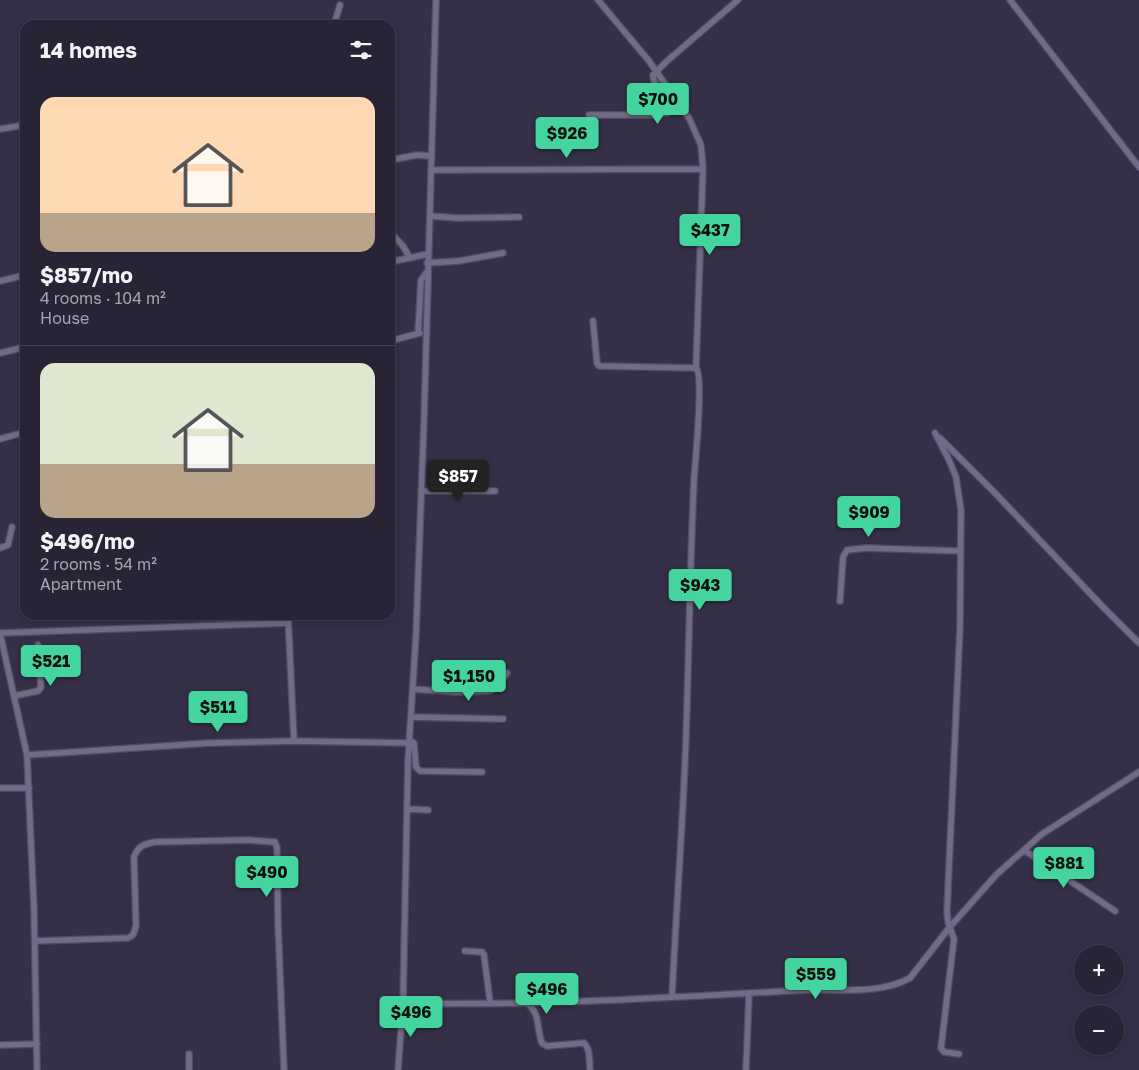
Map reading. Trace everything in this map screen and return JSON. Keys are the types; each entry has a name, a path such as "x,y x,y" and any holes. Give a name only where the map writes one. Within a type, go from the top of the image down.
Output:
{"street":[{"path":"398,1070 403,1004 409,741 427,331 427,272 436,0"},
{"path":"598,0 656,71 689,118 701,145 703,168 696,368 699,373 699,396 693,495 686,736 672,998"},
{"path":"589,115 652,115 668,113 671,110 654,81 653,75 738,0"},
{"path":"1010,0 1139,167"},
{"path":"336,20 340,5"},
{"path":"0,129 20,125"},
{"path":"395,159 417,155 431,156"},
{"path":"431,170 703,168"},
{"path":"430,216 457,218 519,217"},
{"path":"395,238 410,258"},
{"path":"428,263 459,261 503,253"},
{"path":"395,261 428,254"},
{"path":"418,333 421,280 427,272"},
{"path":"0,281 20,276"},
{"path":"593,320 597,363 599,366 696,368"},
{"path":"395,340 427,331"},
{"path":"0,353 20,348"},
{"path":"0,439 20,433"},
{"path":"959,1054 944,1052 941,1048 954,939 949,928 947,911 960,628 961,510 956,477 935,433 995,492 1102,608 1139,643"},
{"path":"421,491 495,491"},
{"path":"0,548 8,545 12,527"},
{"path":"840,602 843,557 845,552 850,549 919,548 960,551"},
{"path":"38,1070 27,755 0,633 288,623 294,741"},
{"path":"14,696 38,691 41,687 38,644"},
{"path":"412,689 455,692 490,691 496,688 507,673"},
{"path":"411,717 503,720"},
{"path":"27,755 210,743 409,741 414,743 416,767 420,771 482,772"},
{"path":"403,1004 527,1003 672,998 806,990 868,989 903,982 910,978 949,928 996,875 1024,850 1042,834 1139,772"},
{"path":"0,788 29,788"},
{"path":"408,809 428,810"},
{"path":"34,941 128,938 133,935 136,926 134,857 139,847 145,844 155,842 248,840 275,842 277,848 284,1070"},
{"path":"1024,850 1115,911"},
{"path":"465,951 482,952 484,955 490,1002"},
{"path":"746,1070 749,994"},
{"path":"527,1003 534,1009 539,1023 539,1036 542,1043 547,1046 584,1044 587,1046 589,1053 590,1070"},
{"path":"0,1045 37,1044"},
{"path":"189,1070 190,1054"}]}
